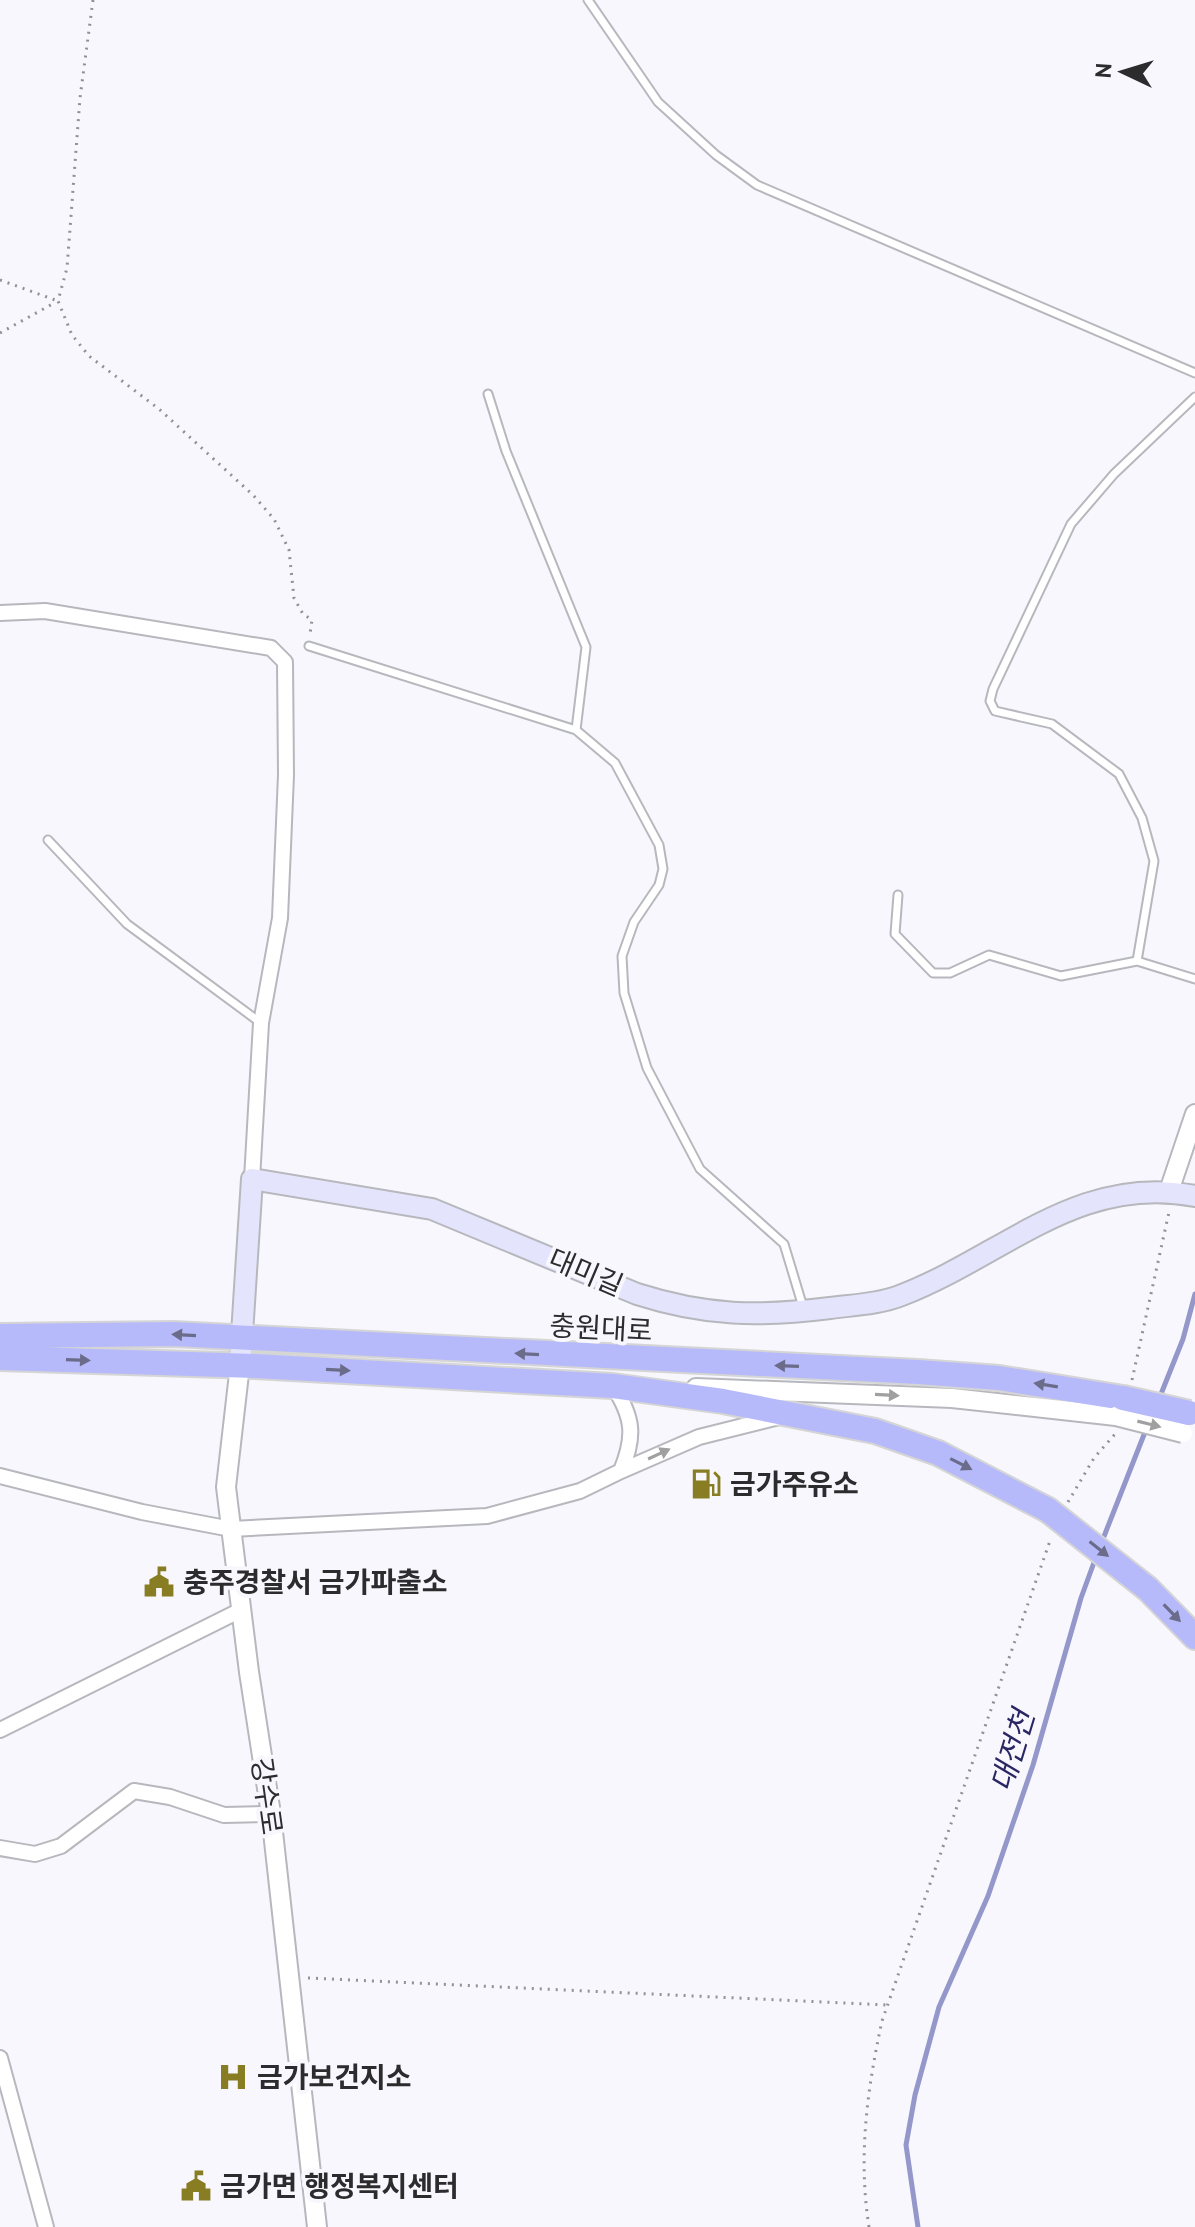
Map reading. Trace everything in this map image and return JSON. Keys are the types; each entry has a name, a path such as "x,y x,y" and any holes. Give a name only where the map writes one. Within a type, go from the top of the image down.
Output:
{"highway":[{"name":"충원대로","path":"0,1336 174,1334 918,1372 999,1378 1190,1424"},
{"name":"충원대로","path":"0,1358 240,1365 613,1386 796,1413 875,1431 938,1453 1057,1509 1148,1589 1195,1637"}],"main road":[{"name":"대미길","path":"252,1179 432,1209 671,1304 754,1316 805,1312 900,1296 1089,1201 1134,1191 1183,1194"},
{"path":"240,1365 252,1179"}],"street":[{"path":"0,613 45,611 279,652 285,662 287,691 280,918 261,1023 252,1179"},
{"path":"1183,1194 1195,1114"},
{"name":"강수로","path":"240,1365 226,1487 271,1814 317,2227"},
{"path":"613,1386 777,1389 1122,1406"},
{"path":"613,1386 628,1408 631,1445 621,1471"},
{"path":"0,1476 142,1512 231,1529 487,1516 580,1491 699,1437 796,1413"},
{"path":"0,1730 241,1610"},
{"path":"0,1848 35,1854 61,1846 134,1791 170,1797 224,1815 271,1814"},
{"path":"0,2058 46,2227"}],"lane":[{"path":"588,0 658,102 716,155 757,185 1195,373"},
{"path":"488,394 506,451 586,647 576,730"},
{"path":"1137,961 1154,861 1142,818 1119,774 1052,724 995,711 990,701 1071,524 1114,474 1195,397"},
{"path":"309,646 576,730 615,763 659,845 663,869 659,885 634,922 622,956 624,993 647,1068 700,1169 784,1244 805,1312"},
{"path":"48,840 127,924 261,1023"},
{"path":"898,895 895,934 933,973 950,973 989,955 1061,976 1137,961 1195,979"}],"path":[{"path":"93,0 80,98 67,268 58,301 72,335 89,356 159,409 253,495 274,519 289,550 294,598 303,614 312,620 309,646"},
{"path":"0,280 58,301"},
{"path":"0,333 58,301"},
{"path":"1057,1509 1094,1458 1114,1438 1169,1215 1183,1194"},
{"path":"869,2227 863,2186 864,2141 870,2078 887,2005 1052,1536"},
{"path":"288,1978 887,2005"}],"waterway":[{"name":"대전천","path":"1159,1399 1183,1339 1195,1294"},
{"name":"대전천","path":"1101,1544 1147,1427"},
{"name":"대전천","path":"918,2227 906,2145 915,2095 939,2007 988,1896 1033,1765 1081,1598 1096,1557"}],"place":[{"name":"금가주유소","path":"706,1484"},
{"name":"충주경찰서 금가파출소","path":"159,1582"},
{"name":"금가보건지소","path":"233,2077"},
{"name":"금가면 행정복지센터","path":"196,2186"}]}
